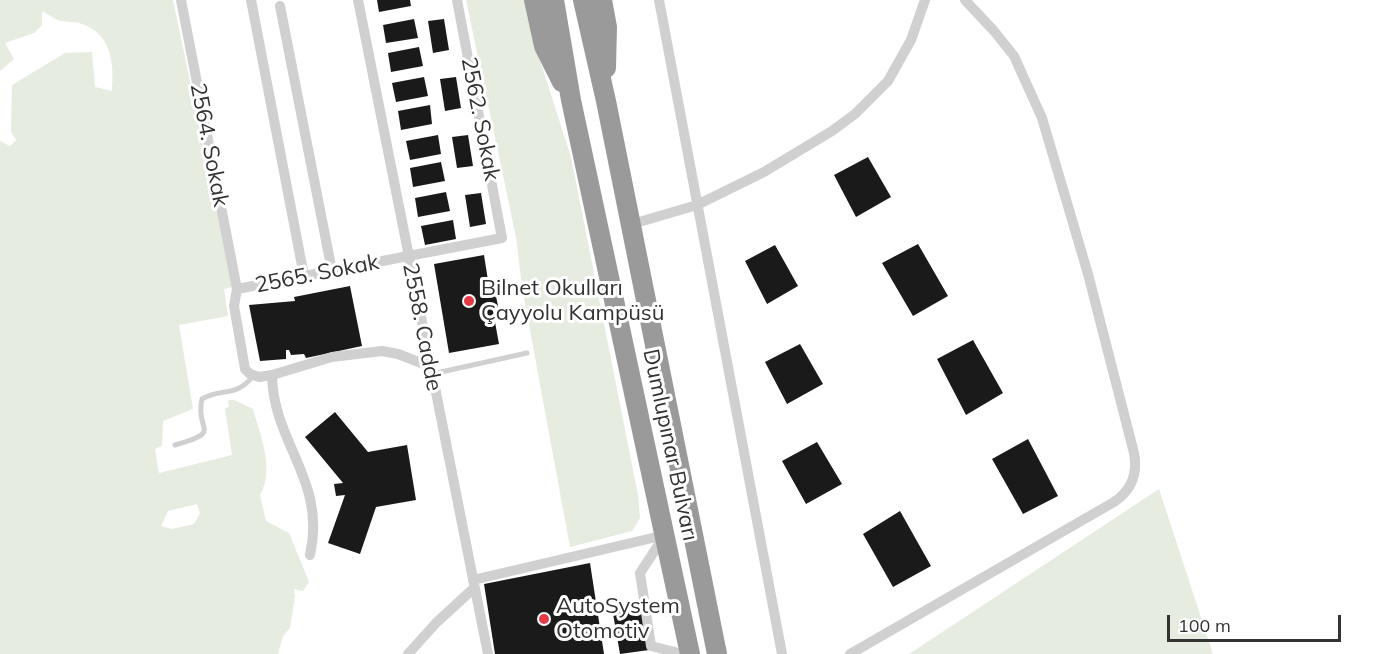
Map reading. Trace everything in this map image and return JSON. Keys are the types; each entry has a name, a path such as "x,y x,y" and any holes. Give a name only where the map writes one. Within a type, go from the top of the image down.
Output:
{"highway":[{"path":"534,0 544,46 571,100"},
{"name":"Dumlupınar Bulvarı","path":"554,0 571,100 690,654"},
{"name":"Dumlupınar Bulvarı","path":"583,0 606,101 629,225 717,654"},
{"path":"602,0 607,27 606,101"}],"street":[{"name":"2564. Sokak","path":"181,0 237,289 234,306 245,369 254,375"},
{"path":"251,0 304,276"},
{"name":"2558. Cadde","path":"358,0 488,654"},
{"name":"2562. Sokak","path":"457,0 502,238"},
{"path":"659,0 782,654"},
{"path":"629,225 697,205 785,160 832,131 867,104 888,81 904,54 925,0"},
{"path":"850,654 1114,502 1126,492 1135,474 1134,453 1088,274 1042,118 1014,56 965,0"},
{"path":"280,6 332,271"},
{"name":"2565. Sokak","path":"237,289 502,238"},
{"path":"254,375 272,375 332,357 371,352 390,352 430,370"},
{"path":"272,375 273,393 279,417 311,498 314,521 310,555"},
{"path":"408,654 474,584 665,535"},
{"path":"665,535 640,573 651,646 683,654"}],"lane":[{"path":"430,370 527,354"},
{"path":"175,445 198,439 202,435 204,430 202,399 237,390 247,384 254,375"}],"shaded area":[{"path":"0,0 173,0 233,287 224,289 228,316 179,325 193,409 163,421 162,446 155,449 159,473 232,455 225,409 229,406 228,400 234,400 253,409 265,452 266,474 260,495 266,521 289,533 309,582 303,591 294,589 290,628 283,636 278,654 0,654 0,141 10,146 16,140 11,132 12,85 65,53 92,52 95,87 112,91 113,81 109,51 100,35 82,24 58,20 42,11 42,25 34,33 5,43 14,59 0,71","holes":["197,504 200,513 194,524 172,529 161,526 168,511"]},
{"path":"466,0 527,0 538,54 571,157 638,495 640,518 632,531 570,547 522,287 516,237"},
{"path":"1159,489 1213,654 909,654"}],"building":[{"path":"377,0 410,0 411,6 379,12"},
{"path":"414,19 418,38 386,43 383,25"},
{"path":"444,19 449,50 433,53 428,21"},
{"path":"419,47 423,66 391,72 388,53"},
{"path":"424,77 428,96 396,102 392,83"},
{"path":"456,77 461,108 445,111 440,79"},
{"path":"430,105 432,124 401,130 398,111"},
{"path":"438,135 441,154 410,160 406,141"},
{"path":"468,135 473,166 457,168 452,137"},
{"path":"868,157 891,197 856,217 834,175"},
{"path":"441,162 445,181 413,187 410,168"},
{"path":"446,192 450,211 418,217 415,198"},
{"path":"481,193 486,224 470,227 465,195"},
{"path":"453,220 456,239 425,245 421,226"},
{"path":"918,244 948,296 913,316 882,263"},
{"path":"775,245 798,286 767,304 745,261"},
{"name":"Bilnet Okulları Çayyolu Kampüsü","path":"484,255 490,293 495,292 499,310 493,311 499,344 449,353 434,264"},
{"path":"350,286 362,346 306,358 304,354 291,355 289,350 286,350 286,359 260,361 249,305 295,301 294,297"},
{"path":"973,340 1003,393 966,415 937,359"},
{"path":"800,344 823,384 787,404 765,362"},
{"path":"335,412 368,452 407,445 416,500 376,507 360,554 328,543 345,495 336,496 334,484 343,483 305,437"},
{"path":"1028,439 1058,496 1023,514 992,459"},
{"path":"817,442 842,484 806,504 782,461"},
{"path":"900,511 931,566 893,587 863,534"},
{"name":"AutoSystem Otomotiv","path":"590,563 604,654 495,654 484,584"},
{"path":"640,602 649,650 620,654 612,608"}],"place":[{"name":"Bilnet Okulları Çayyolu Kampüsü","path":"469,301"},
{"name":"AutoSystem Otomotiv","path":"544,619"}]}
